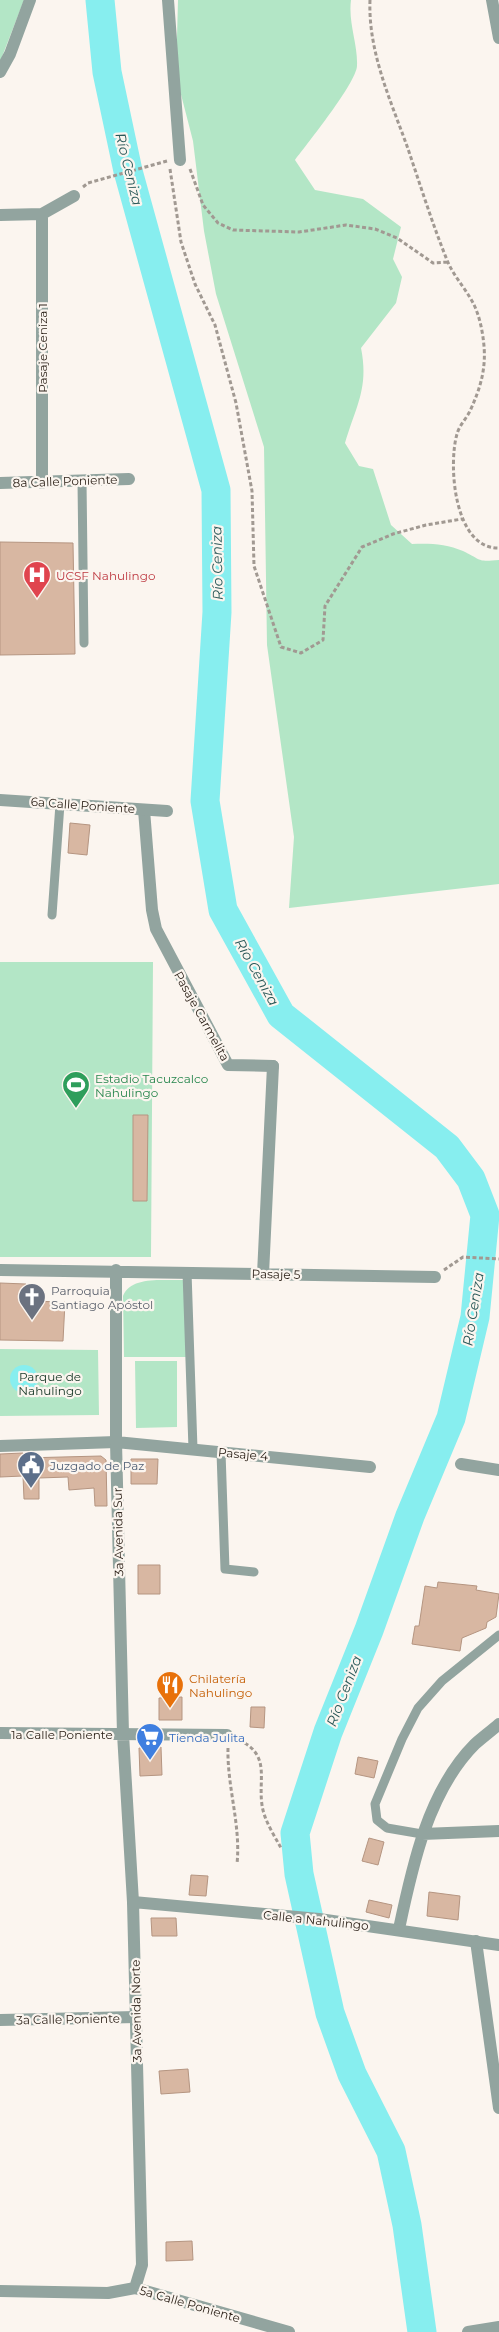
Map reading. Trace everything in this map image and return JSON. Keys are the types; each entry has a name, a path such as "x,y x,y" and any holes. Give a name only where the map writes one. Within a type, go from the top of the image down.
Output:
{"street":[{"path":"0,72 10,54 30,0"},
{"path":"168,0 172,161"},
{"path":"492,0 499,38"},
{"path":"0,215 42,214 74,196"},
{"name":"Pasaje Ceniza 1","path":"42,214 42,483"},
{"name":"8a Calle Poniente","path":"0,483 129,479"},
{"name":"6a Calle Poniente","path":"0,800 167,811"},
{"name":"Pasaje Carmelita","path":"144,810 152,910 160,939 228,1065 273,1066 263,1274"},
{"name":"Pasaje 5","path":"0,1270 116,1270 435,1277"},
{"name":"3a Avenida Sur","path":"116,1270 116,1442 123,1734"},
{"name":"Pasaje 4","path":"0,1446 116,1442 370,1466"},
{"path":"461,1464 499,1470"},
{"path":"399,1929 422,1834 450,1777 475,1744 499,1724"},
{"name":"1a Calle Poniente","path":"0,1734 227,1735"},
{"name":"3a Avenida Norte","path":"123,1734 133,1902 142,2264 135,2288"},
{"path":"422,1834 499,1831"},
{"name":"Calle a Nahulingo","path":"133,1902 319,1919 399,1929 499,1945"},
{"path":"476,1941 499,2108"},
{"name":"3a Calle Poniente","path":"0,2020 136,2018"},
{"name":"5a Calle Poniente","path":"0,2291 108,2293 135,2288 289,2332"},
{"path":"468,2332 499,2327"}],"lane":[{"path":"82,481 84,643"},
{"path":"52,915 60,804"},
{"path":"187,1272 193,1450"},
{"path":"221,1452 225,1569 254,1572"},
{"path":"422,1834 387,1828 377,1820 374,1804 402,1739 418,1708 442,1681 499,1634"}],"path":[{"path":"370,0 369,18 377,60 448,262 477,311 483,336 485,362 482,382 469,412 457,432 453,452 452,473 462,519 469,532 491,548 499,548"},
{"path":"172,161 181,242 195,284 215,324 236,403 252,490 254,566 281,647 301,653 323,640 325,606 362,547 409,529 462,519"},
{"path":"88,182 172,161 190,169 203,205 218,223 233,230 299,232 346,225 375,229 396,238 433,263 448,262"},
{"path":"435,1277 463,1256 499,1259"},
{"path":"237,1864 239,1843 227,1766 227,1735 242,1742 257,1753 263,1770 262,1807 281,1848"}],"green space":[{"path":"0,0 24,0 0,62"},
{"path":"178,0 351,0 350,9 357,58 355,74 330,113 295,160 315,190 363,199 401,227 393,259 402,277 396,303 361,348 363,362 362,386 345,443 359,466 373,469 391,525 412,544 444,545 463,551 480,560 499,560 499,884 289,908 294,837 267,645 264,447 216,294 204,231 193,141 176,75"},
{"name":"Estadio Tacuzcalco Nahulingo","path":"0,962 153,962 151,1257 0,1257"},
{"path":"150,1280 184,1280 187,1357 124,1357 123,1296 127,1289 133,1285"},
{"name":"Parque de Nahulingo","path":"0,1349 98,1350 99,1415 0,1416"},
{"path":"135,1361 177,1361 177,1427 136,1428"}],"water":[{"path":"24,1365 34,1369 38,1379 34,1389 24,1393 14,1389 10,1379 14,1369"}],"building":[{"name":"UCSF Nahulingo","path":"0,542 73,543 75,654 0,655"},
{"path":"70,823 90,825 87,855 68,853"},
{"path":"133,1115 148,1115 147,1201 133,1201"},
{"name":"Parroquia Santiago Apóstol","path":"0,1283 26,1284 26,1301 65,1302 63,1341 0,1340"},
{"path":"23,1453 23,1458 101,1456 106,1460 107,1506 95,1506 94,1488 69,1490 68,1477 39,1478 39,1499 24,1499 23,1476 0,1477 0,1454"},
{"path":"131,1459 158,1459 157,1484 131,1484"},
{"path":"138,1565 160,1565 160,1594 138,1594"},
{"path":"438,1582 477,1586 476,1590 499,1594 496,1617 487,1622 486,1628 462,1638 460,1651 412,1644 415,1626 419,1626 425,1586 437,1588"},
{"name":"Chilatería Nahulingo","path":"182,1697 182,1720 159,1720 159,1698"},
{"path":"251,1707 265,1707 264,1728 250,1727"},
{"name":"Tienda Julita","path":"161,1747 162,1775 140,1776 139,1748"},
{"path":"358,1757 378,1761 374,1778 355,1774"},
{"path":"369,1838 384,1842 378,1865 362,1861"},
{"path":"191,1875 208,1876 206,1896 189,1895"},
{"path":"429,1892 460,1896 458,1920 427,1916"},
{"path":"369,1900 392,1905 389,1918 366,1912"},
{"path":"151,1918 176,1918 177,1936 152,1936"},
{"path":"188,2069 190,2092 161,2094 159,2071"},
{"path":"192,2241 193,2260 166,2261 166,2242"}],"waterway":[{"name":"Río Ceniza","path":"100,0 107,72 128,171 216,490 217,612 205,801 223,910 281,1015 447,1147 471,1179 485,1215 475,1317 451,1418 410,1516 369,1630 328,1732 295,1833 299,1874 330,2013 352,2074 391,2151 407,2225 422,2332"}],"place":[{"name":"UCSF Nahulingo","path":"37,599"},
{"name":"Estadio Tacuzcalco Nahulingo","path":"76,1109"},
{"name":"Parroquia Santiago Apóstol","path":"32,1321"},
{"name":"Juzgado de Paz","path":"31,1489"},
{"name":"Chilatería Nahulingo","path":"170,1709"},
{"name":"Tienda Julita","path":"150,1761"}]}
